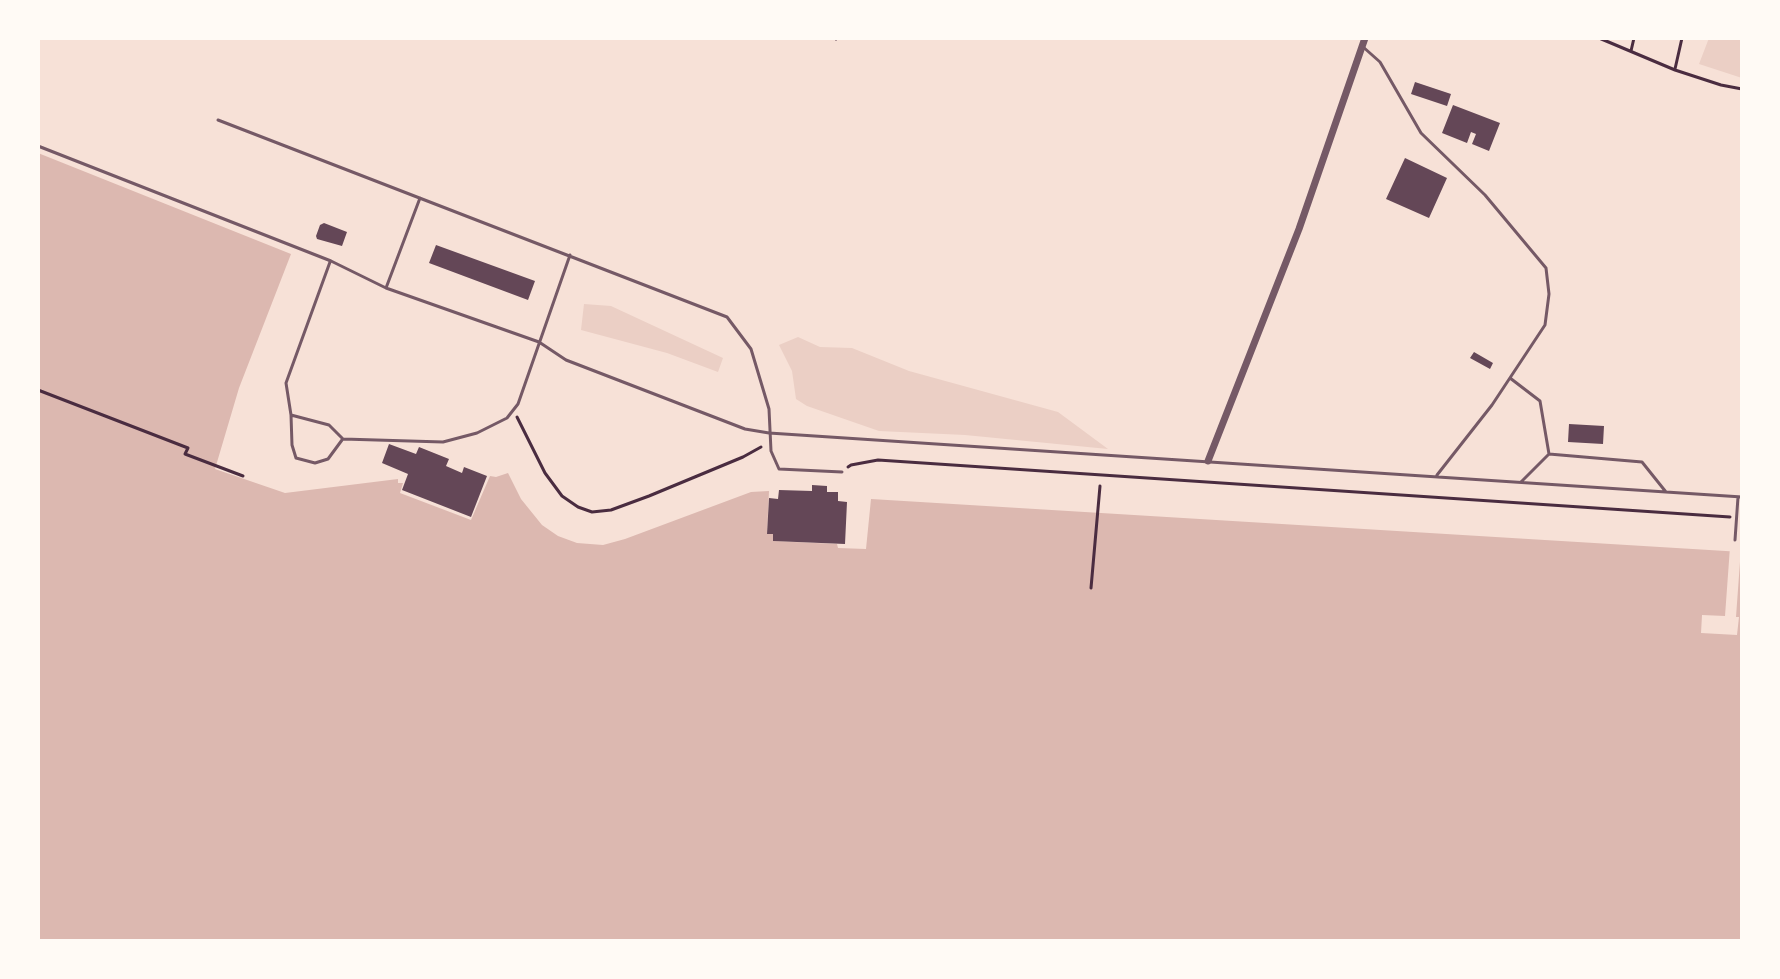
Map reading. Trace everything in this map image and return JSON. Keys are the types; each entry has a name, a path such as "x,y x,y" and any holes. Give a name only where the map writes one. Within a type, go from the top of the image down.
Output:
{"street":[{"path":"1208,461 1299,229 1364,42"}],"lane":[{"path":"1364,42 1380,62 1421,133 1485,195 1546,268 1549,294 1545,325 1492,405 1436,476"},
{"path":"218,120 727,317 751,349 769,409 771,451 779,469 842,472"},
{"path":"38,146 331,261 386,288 539,342 566,360 745,429 1740,497 1735,540"},
{"path":"386,288 420,197"},
{"path":"291,415 329,425 343,439 443,442 477,433 507,418 528,378 570,255"},
{"path":"331,261 286,383 296,458 315,463 328,459 343,439"},
{"path":"1510,378 1540,401 1549,454"},
{"path":"1521,482 1549,454 1642,462 1666,492"}],"path":[{"path":"1599,38 1675,70 1742,89"},
{"path":"1631,51 1634,38"},
{"path":"1675,70 1682,38"},
{"path":"38,390 188,448 185,454 243,476"},
{"path":"513,410 545,473 562,496 592,512 611,510 743,457 761,448 769,433"},
{"path":"842,472 851,465 878,460 1736,518"},
{"path":"1091,588 1100,486"}],"shaded area":[{"path":"1709,38 1742,38 1742,78 1699,64"},
{"path":"38,153 291,254 239,388 215,469 285,493 398,479 398,483 403,483 400,493 471,520 490,476 508,473 521,499 542,525 558,536 577,543 603,545 751,492 769,491 767,534 773,534 773,541 837,544 838,548 866,549 871,499 1742,552 1742,941 38,941"},
{"path":"584,304 611,306 723,358 718,372 667,353 581,330"},
{"path":"798,337 820,347 852,348 909,371 1058,412 1108,449 965,435 879,431 807,406 796,399 792,371 779,345"}],"pier":[{"path":"1730,547 1741,548 1737,635 1701,633 1702,615 1725,616"}],"building":[{"path":"1415,82 1451,94 1447,106 1411,94"},
{"path":"1453,105 1500,123 1489,151 1472,144 1476,134 1471,132 1467,143 1442,133"},
{"path":"1405,158 1447,178 1429,218 1386,199"},
{"path":"324,223 347,232 342,246 317,239 320,225"},
{"path":"436,245 535,281 528,300 429,263"},
{"path":"1474,352 1493,363 1490,369 1470,358"},
{"path":"1569,424 1604,426 1603,444 1568,442"},
{"path":"389,444 416,454 419,447 449,459 446,466 462,473 464,467 487,476 471,517 402,490 408,474 382,463"},
{"path":"812,485 827,486 827,492 838,492 838,501 847,502 845,544 773,541 773,534 767,534 769,498 778,499 779,490 812,491"}]}
